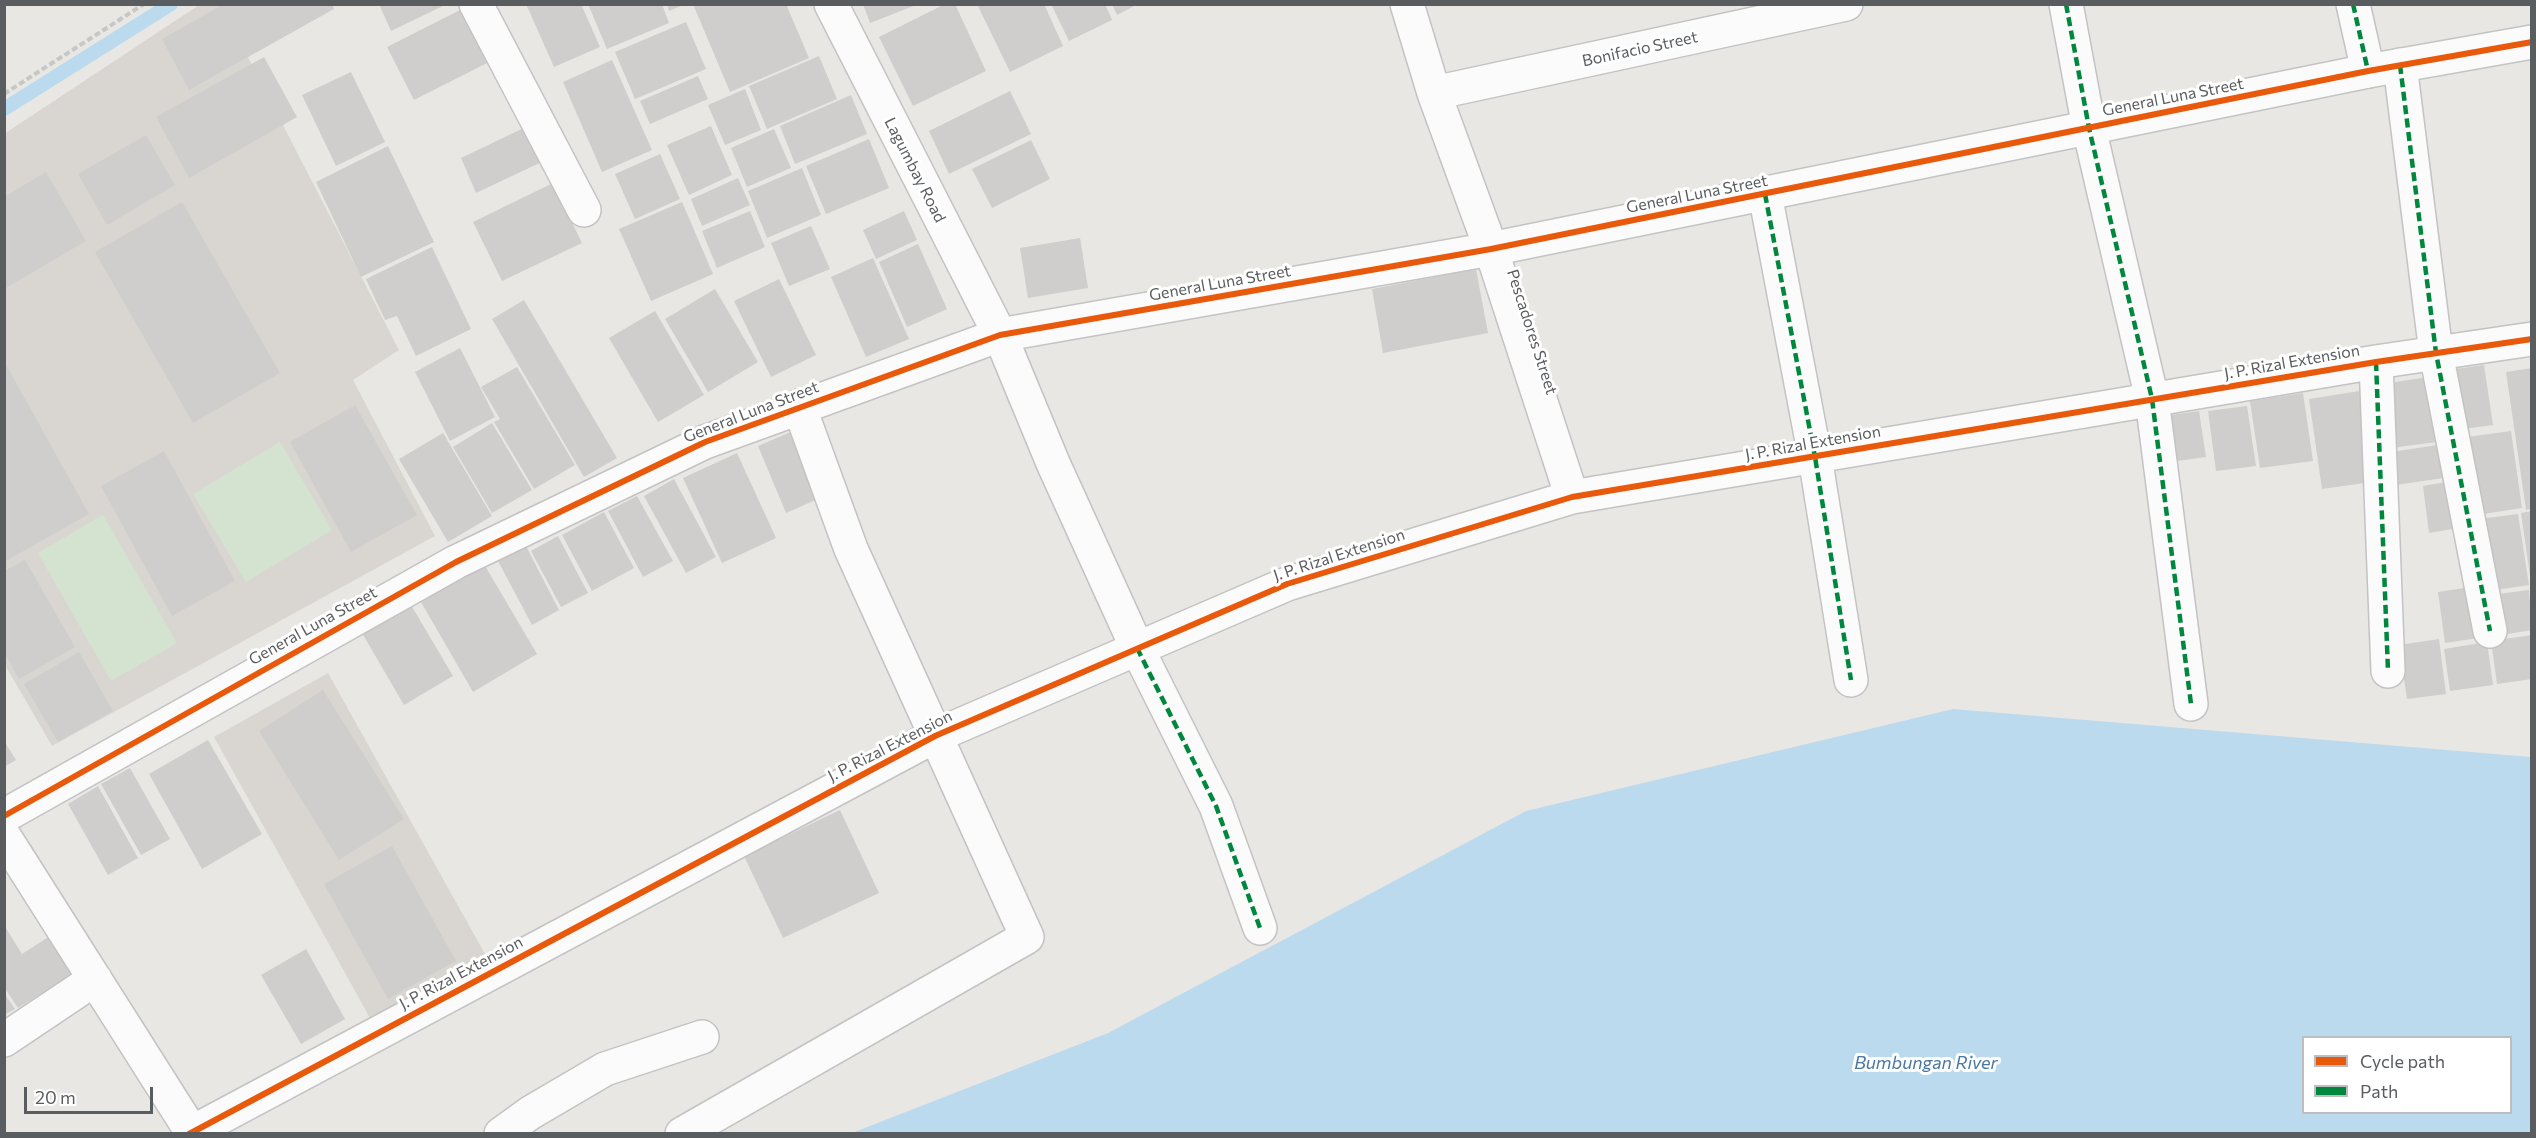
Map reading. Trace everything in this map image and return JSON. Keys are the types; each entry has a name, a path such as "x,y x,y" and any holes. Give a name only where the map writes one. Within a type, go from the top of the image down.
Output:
{"street":[{"path":"476,4 584,210"},
{"name":"Lagumbay Road","path":"831,4 1000,335 1053,463 1137,648 1216,806 1260,927"},
{"name":"Pescadores Street","path":"1407,4 1434,93 1491,249 1572,497"},
{"name":"Bonifacio Street","path":"1434,93 1846,4"},
{"path":"2066,4 2089,128 2152,399 2191,704"},
{"path":"2353,4 2368,72"},
{"name":"General Luna Street","path":"4,816 456,562 705,442 1000,335 1491,249 2400,65 2532,42"},
{"path":"2400,65 2436,353 2490,631"},
{"path":"1765,194 1815,457 1851,680"},
{"name":"J. P. Rizal Extension","path":"191,1133 935,736 1287,584 1572,497 2376,362 2532,339"},
{"path":"2376,362 2388,671"},
{"path":"682,1134 1027,937 851,549 799,406"},
{"path":"4,836 191,1133"},
{"path":"4,1040 95,979"},
{"path":"501,1134 530,1113 605,1069 702,1037"}],"path":[{"path":"4,94 144,4"}],"shaded area":[{"path":"199,5 221,5 399,350 353,380 435,536 52,746 5,665 4,134"},
{"path":"328,673 485,954 370,1018 214,737"}],"green space":[{"path":"280,442 332,530 246,582 193,494"},
{"path":"103,515 177,643 111,681 38,553"}],"water":[{"name":"Bumbungan River","path":"1953,709 2531,757 2531,1133 852,1133 1108,1033 1526,811"}],"building":[{"path":"224,4 332,4 334,9 189,90 162,39"},
{"path":"379,4 447,4 391,31"},
{"path":"526,4 581,4 600,47 554,67"},
{"path":"588,4 662,4 669,23 607,49"},
{"path":"667,4 685,4 669,11"},
{"path":"693,4 786,4 809,58 730,92"},
{"path":"863,4 916,4 916,5 870,23"},
{"path":"945,4 955,4 986,71 913,106 879,37"},
{"path":"977,4 1044,4 1063,46 1010,72"},
{"path":"1051,4 1105,4 1112,20 1069,41"},
{"path":"1112,4 1138,4 1117,15"},
{"path":"464,8 491,61 414,100 387,47"},
{"path":"686,22 706,69 635,99 615,52"},
{"path":"819,56 837,99 767,129 749,86"},
{"path":"264,57 297,117 189,178 156,117"},
{"path":"612,60 652,150 602,172 563,82"},
{"path":"351,72 385,142 336,166 302,95"},
{"path":"698,76 708,99 650,124 640,101"},
{"path":"745,89 761,130 725,145 708,105"},
{"path":"1010,91 1031,134 949,174 929,131"},
{"path":"851,95 867,134 795,164 780,126"},
{"path":"532,124 548,159 476,193 461,158"},
{"path":"711,126 732,175 689,195 667,145"},
{"path":"774,129 791,168 747,187 731,148"},
{"path":"146,135 175,185 107,225 78,174"},
{"path":"869,139 889,188 826,214 806,166"},
{"path":"1031,140 1050,179 992,208 972,169"},
{"path":"388,146 434,242 361,277 316,182"},
{"path":"660,154 680,199 635,219 615,174"},
{"path":"802,168 821,215 767,238 748,191"},
{"path":"46,172 86,241 4,289 4,197"},
{"path":"738,178 750,205 702,226 691,199"},
{"path":"553,183 582,243 502,281 473,222"},
{"path":"182,202 280,373 193,423 95,252"},
{"path":"682,202 713,274 651,301 619,229"},
{"path":"750,211 765,247 717,268 702,231"},
{"path":"904,211 917,240 876,259 863,230"},
{"path":"811,226 830,269 789,286 771,243"},
{"path":"1080,238 1088,288 1028,298 1020,248"},
{"path":"918,244 947,309 907,327 879,262"},
{"path":"432,247 471,329 416,356 397,316 385,320 366,279"},
{"path":"873,258 909,339 866,357 831,277"},
{"path":"1476,269 1488,333 1383,353 1372,289"},
{"path":"779,279 816,355 771,377 734,301"},
{"path":"715,289 758,362 708,392 665,319"},
{"path":"524,300 617,458 584,477 492,319"},
{"path":"655,311 704,395 658,422 609,338"},
{"path":"460,348 495,417 450,441 415,372"},
{"path":"4,361 89,514 4,562"},
{"path":"2484,365 2493,425 2456,430 2448,370"},
{"path":"517,367 575,465 534,489 494,422 500,419 481,387"},
{"path":"2532,368 2532,509 2526,510 2506,372"},
{"path":"2435,376 2444,441 2391,448 2382,384"},
{"path":"2366,390 2379,481 2322,489 2309,399"},
{"path":"2303,393 2313,461 2260,468 2250,401"},
{"path":"355,405 417,515 351,552 290,442"},
{"path":"2247,406 2256,466 2216,471 2208,411"},
{"path":"2199,411 2206,457 2163,463 2156,417"},
{"path":"492,423 532,490 492,513 453,447"},
{"path":"800,428 829,494 786,513 758,446"},
{"path":"2511,431 2522,508 2471,516 2460,438"},
{"path":"443,433 492,516 448,542 399,459"},
{"path":"2451,443 2457,476 2396,485 2391,452"},
{"path":"164,451 235,581 172,616 101,486"},
{"path":"737,453 776,538 722,563 683,478"},
{"path":"674,479 716,557 686,573 644,496"},
{"path":"2458,480 2465,527 2429,533 2423,486"},
{"path":"637,496 673,561 643,577 608,511"},
{"path":"2532,511 2532,576 2530,576 2521,513"},
{"path":"604,512 634,568 592,591 562,535"},
{"path":"2518,514 2529,585 2489,591 2479,519"},
{"path":"558,536 588,593 561,607 531,551"},
{"path":"526,546 559,610 532,625 498,561"},
{"path":"25,560 75,647 19,679 4,652 4,571"},
{"path":"484,564 537,654 473,692 421,602"},
{"path":"2477,586 2485,637 2445,643 2438,592"},
{"path":"2529,590 2532,630 2496,636 2490,595"},
{"path":"411,605 453,676 404,705 362,633"},
{"path":"2532,635 2532,679 2497,684 2491,641"},
{"path":"2439,639 2446,694 2407,699 2399,645"},
{"path":"2487,642 2493,685 2450,691 2444,649"},
{"path":"79,652 113,711 58,742 24,684"},
{"path":"323,690 404,819 339,860 259,731"},
{"path":"208,740 262,834 202,869 149,774"},
{"path":"4,741 16,760 4,767"},
{"path":"130,768 170,839 141,855 101,784"},
{"path":"98,786 138,858 108,875 68,804"},
{"path":"840,810 879,893 783,938 744,856"},
{"path":"392,846 456,961 388,999 324,884"},
{"path":"4,925 22,954 50,936 73,974 18,1008 4,987"},
{"path":"306,949 345,1019 301,1044 261,975"},
{"path":"4,993 15,1009 4,1015"}],"waterway":[{"path":"4,109 171,4"}],"marked path":[{"path":"2066,4 2089,128 2152,399 2191,704"},
{"path":"2353,4 2368,71"},
{"path":"2400,65 2436,353 2490,631"},
{"path":"1765,194 1815,457 1851,680"},
{"path":"2376,362 2388,671"},
{"path":"1137,648 1216,806 1260,928"}],"cycle path":[{"path":"4,816 456,562 705,442 1000,335 1491,249 2368,71 2532,42"},
{"path":"189,1134 935,736 1287,584 1572,497 2376,362 2532,339"}]}
